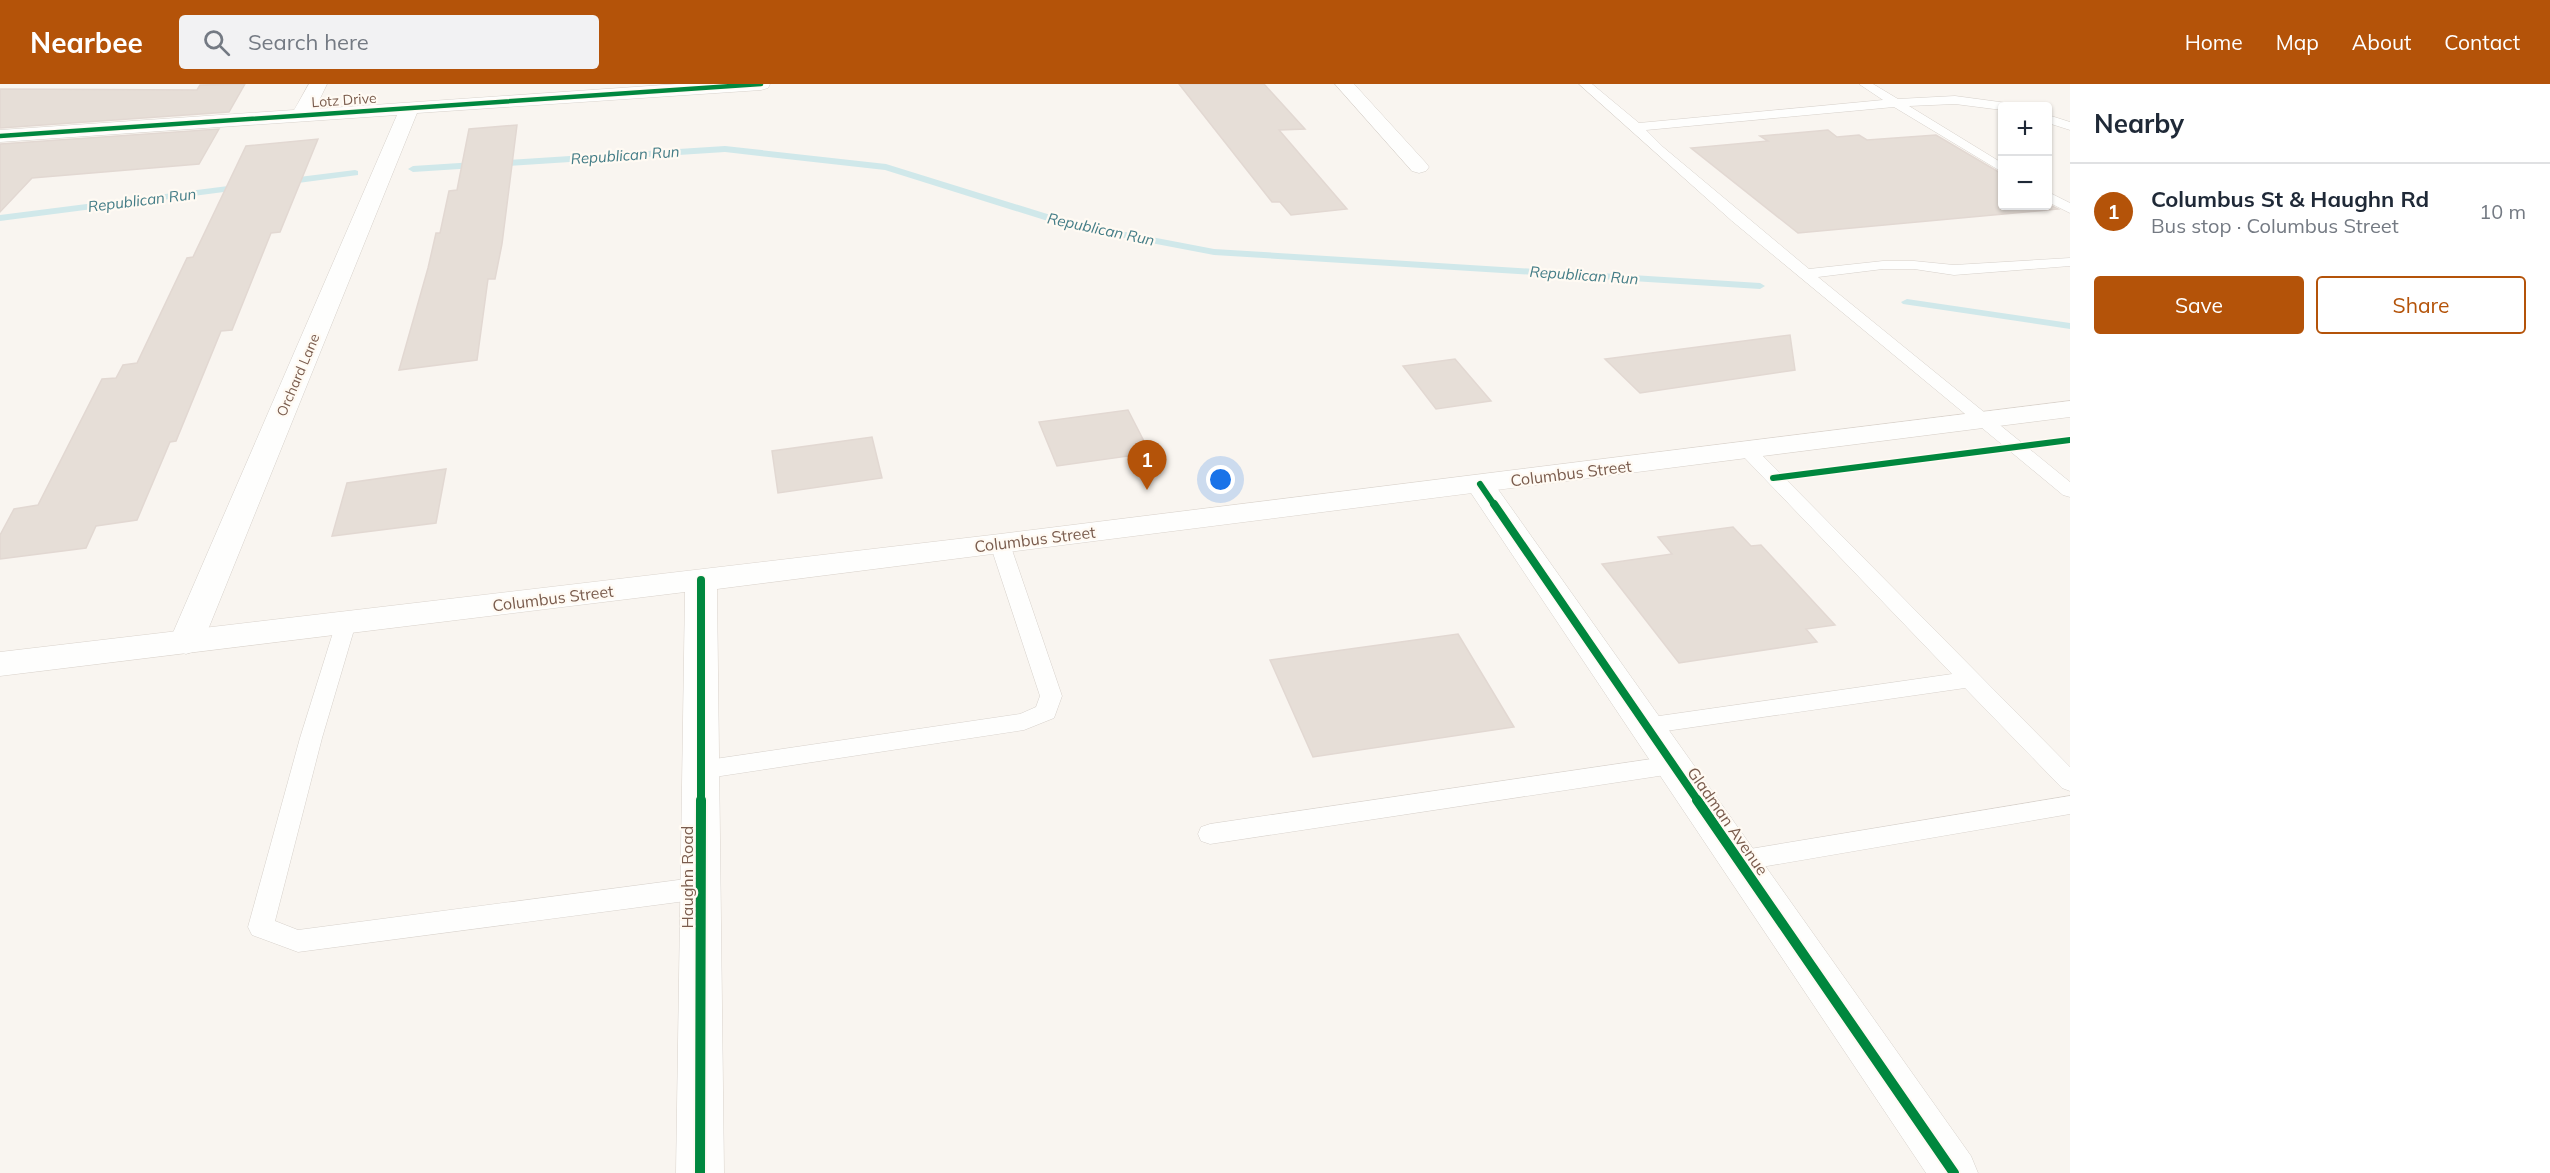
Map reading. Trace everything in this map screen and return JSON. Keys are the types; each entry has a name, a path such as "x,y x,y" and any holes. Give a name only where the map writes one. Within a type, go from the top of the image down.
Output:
{"street":[{"path":"302,116 318,84"},
{"name":"Lotz Drive","path":"0,136 409,109 680,87 761,84"},
{"path":"1344,84 1419,167"},
{"name":"Orchard Lane","path":"186,642 409,109"},
{"name":"Columbus Street","path":"0,664 1000,544 2070,409"},
{"name":"Gladman Avenue","path":"1479,484 1954,1173"},
{"name":"Haughn Road","path":"700,1173 701,580"}],"lane":[{"path":"1585,84 1676,165 2070,491"},
{"path":"1865,84 1998,166"},
{"path":"1636,127 1897,103 1955,100 1998,105"},
{"path":"2052,119 2070,126"},
{"path":"2052,198 2070,209"},
{"path":"1806,274 1883,265 1954,270 2070,262"},
{"path":"1746,450 2070,782"},
{"path":"701,770 1024,722 1046,712 1051,696 1000,544"},
{"path":"346,623 261,927 298,941 701,888"},
{"path":"1646,726 1970,680"},
{"path":"1210,834 1672,765"},
{"path":"1738,861 2070,805"}],"building":[{"path":"245,84 229,112 0,128 0,89 197,90 200,85"},
{"path":"1179,84 1264,84 1305,129 1279,130 1347,209 1291,215 1280,202 1272,202"},
{"path":"517,125 502,244 495,279 488,279 477,360 399,370 436,233 440,233 449,191 457,190 469,129"},
{"path":"219,129 199,164 32,178 0,212 0,144"},
{"path":"1828,130 1837,137 1859,135 1867,140 1936,135 1998,172 1998,210 2047,210 1798,233 1691,148 1768,141 1760,136"},
{"path":"318,139 280,232 271,233 232,330 221,331 176,441 170,442 137,520 96,526 86,548 0,559 0,535 14,509 38,505 102,379 116,378 123,365 137,363 187,258 193,257 246,146"},
{"path":"1790,335 1795,370 1640,393 1605,359"},
{"path":"1455,359 1491,401 1436,409 1403,366"},
{"path":"1128,410 1150,453 1057,466 1039,422"},
{"path":"872,437 882,478 778,493 772,451"},
{"path":"446,469 436,523 332,536 347,483"},
{"path":"1733,527 1751,546 1761,545 1835,625 1806,629 1817,642 1679,663 1602,564 1672,554 1658,537"},
{"path":"1458,634 1514,727 1313,757 1270,660"}],"waterway":[{"name":"Republican Run","path":"413,169 725,149 886,167 1071,225 1214,252 1760,286"},
{"name":"Republican Run","path":"283,182 355,173"},
{"name":"Republican Run","path":"0,218 244,187"},
{"name":"Republican Run","path":"1907,302 2070,326"}],"cycle path":[{"path":"0,136 761,84"},
{"path":"1773,478 2070,440"},
{"path":"1480,484 1954,1173"},
{"path":"700,1173 701,580"}],"place":[{"name":"Columbus St & Haughn Rd","path":"1147,490"}]}
